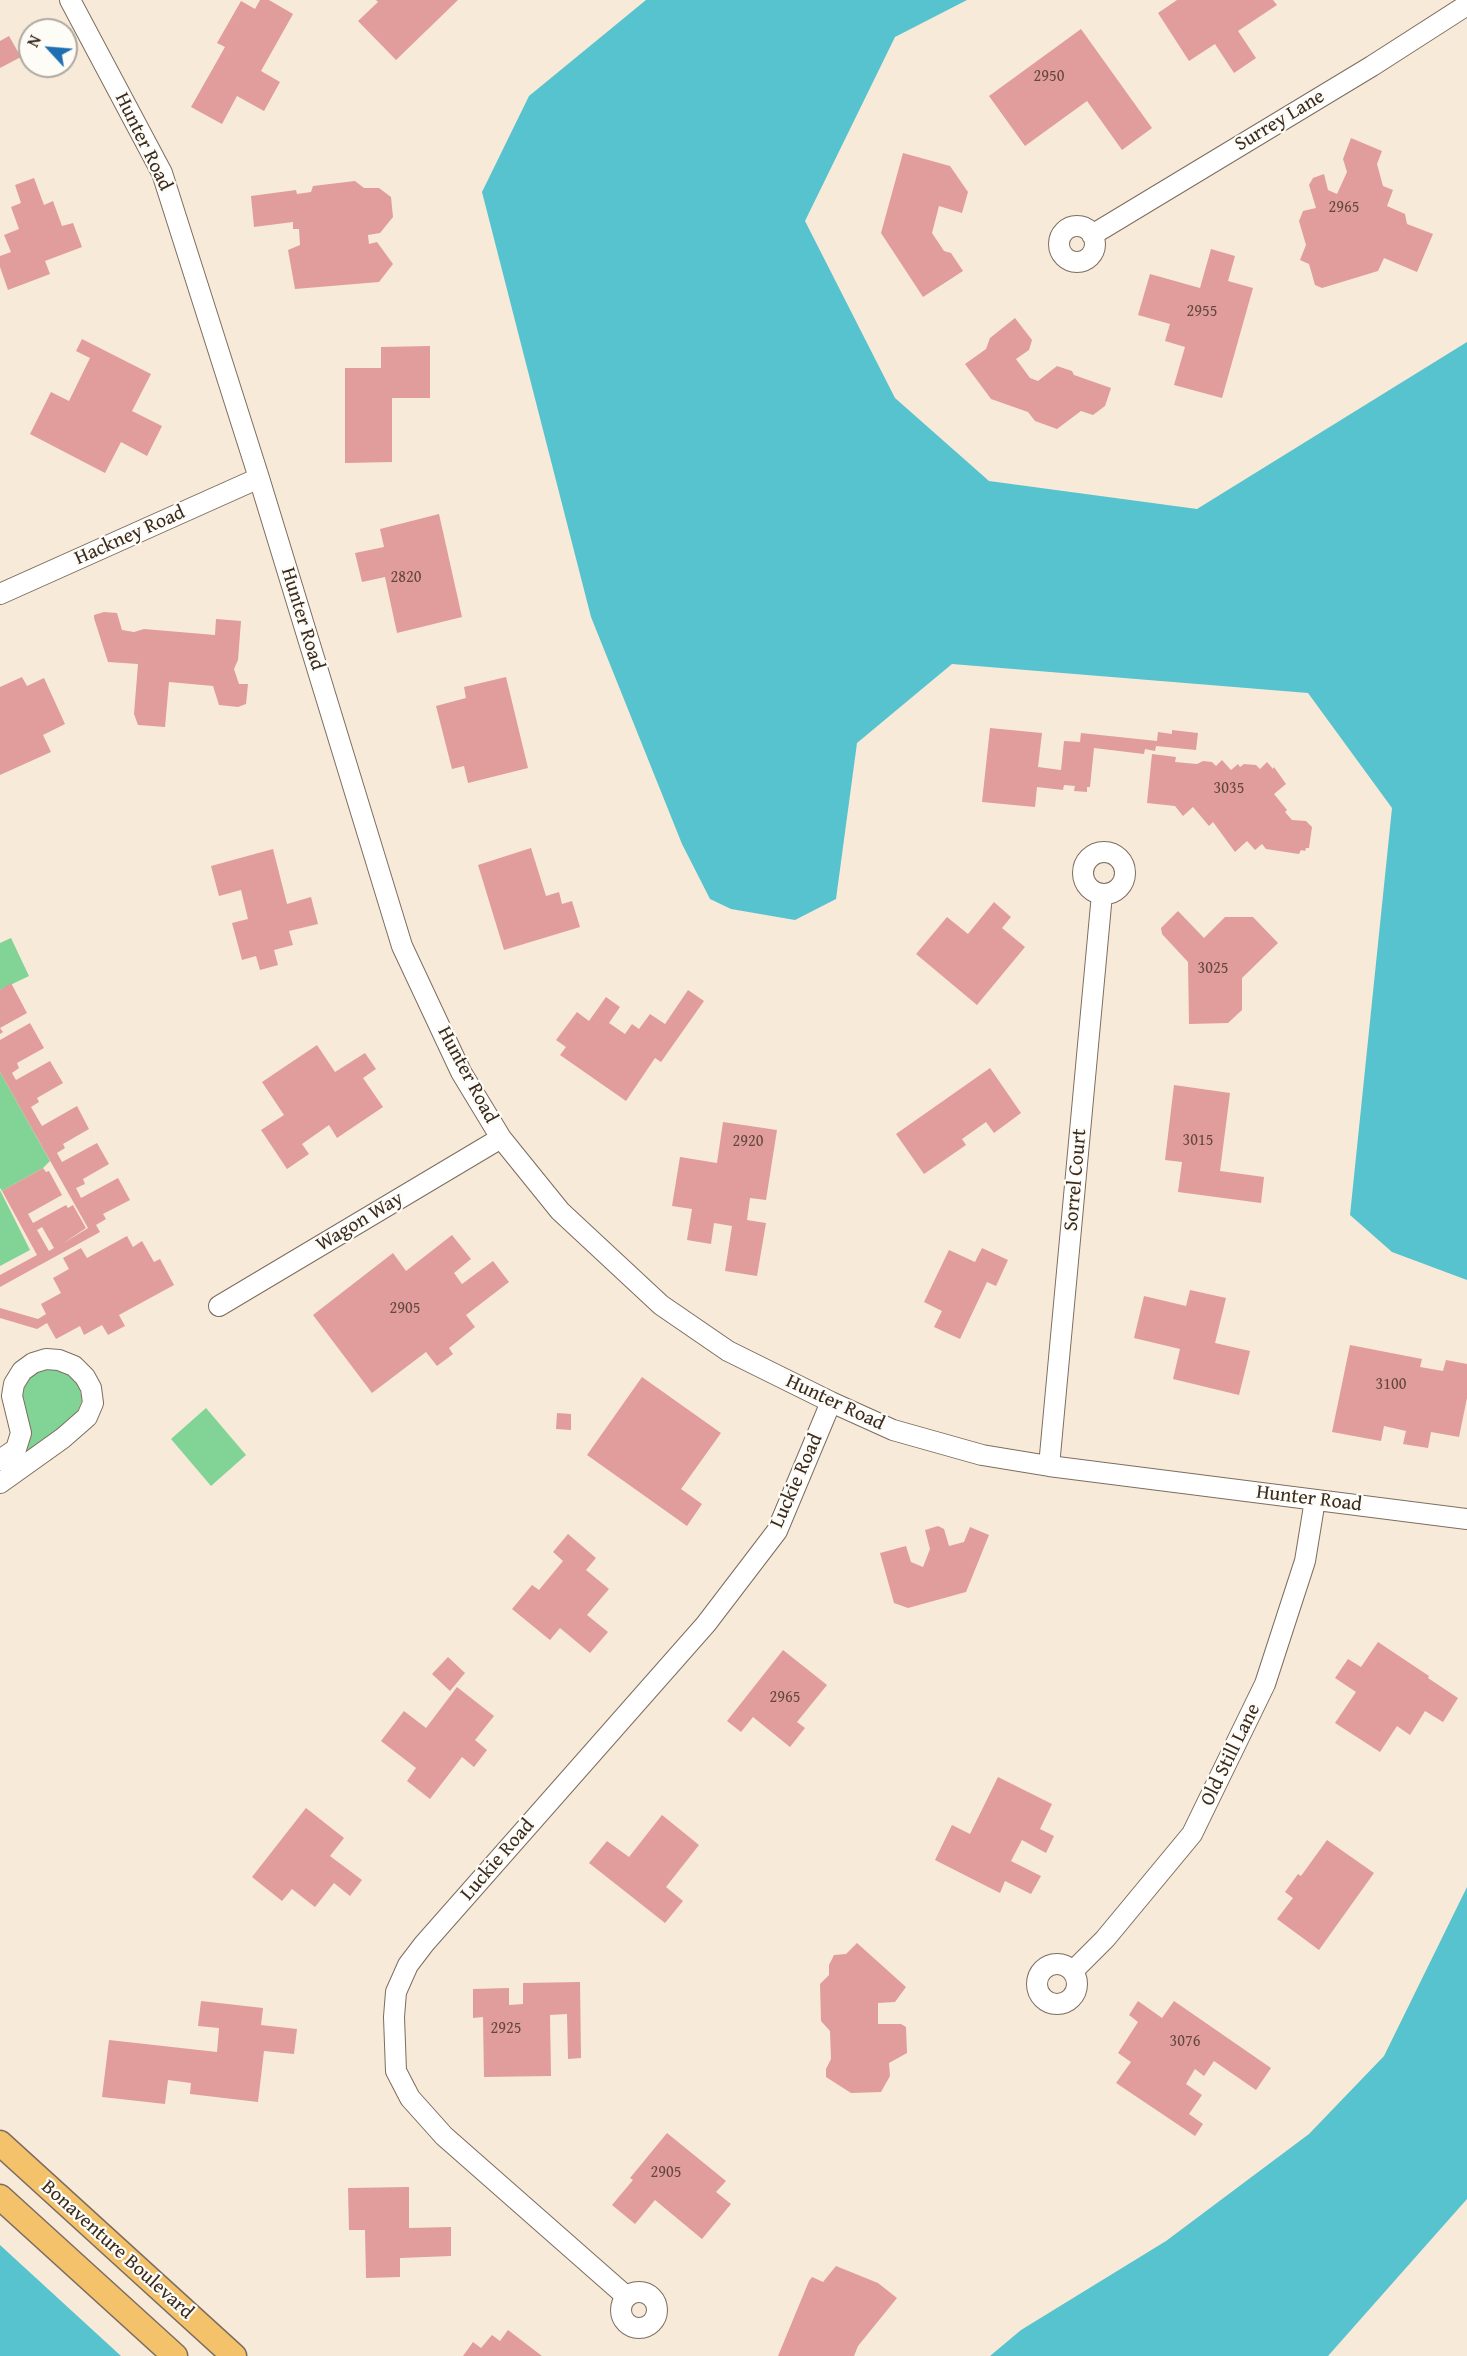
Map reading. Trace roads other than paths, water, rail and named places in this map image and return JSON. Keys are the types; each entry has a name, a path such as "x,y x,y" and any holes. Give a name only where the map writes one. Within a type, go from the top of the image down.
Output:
{"main road":[{"name":"Bonaventure Boulevard","path":"0,2143 234,2356"},
{"name":"Bonaventure Boulevard","path":"0,2197 175,2356"}],"street":[{"name":"Hunter Road","path":"70,0 162,173 259,478 402,946 461,1072 501,1138 560,1211 661,1305 728,1351 893,1430 982,1455 1049,1466 1467,1519"},
{"name":"Surrey Lane","path":"1092,235 1372,66 1467,5"},
{"name":"Hackney Road","path":"0,594 259,478"},
{"name":"Sorrel Court","path":"1049,1466 1102,894"},
{"name":"Wagon Way","path":"219,1306 501,1138"},
{"path":"0,1461 16,1449 21,1433 12,1396 14,1384 22,1371 33,1363 46,1359 59,1360 74,1366 85,1377 91,1388 93,1403 87,1417 63,1438 0,1483"},
{"name":"Luckie Road","path":"627,2297 444,2136 410,2098 396,2071 394,2017 396,1992 408,1965 424,1944 706,1624 777,1531 831,1402"},
{"name":"Old Still Lane","path":"1073,1971 1105,1939 1192,1834 1265,1684 1305,1561 1315,1500"}],"water":[{"path":"646,0 967,0 895,37 805,221 895,398 989,481 1197,509 1467,342 1467,1280 1392,1252 1350,1215 1392,808 1308,693 952,664 857,743 836,899 795,920 731,909 710,899 682,844 591,617 482,192 529,96"},
{"path":"1467,1887 1467,2199 1328,2356 990,2356 1021,2330 1166,2241 1309,2134 1384,2056"},
{"path":"0,2245 121,2356 0,2356"}]}
